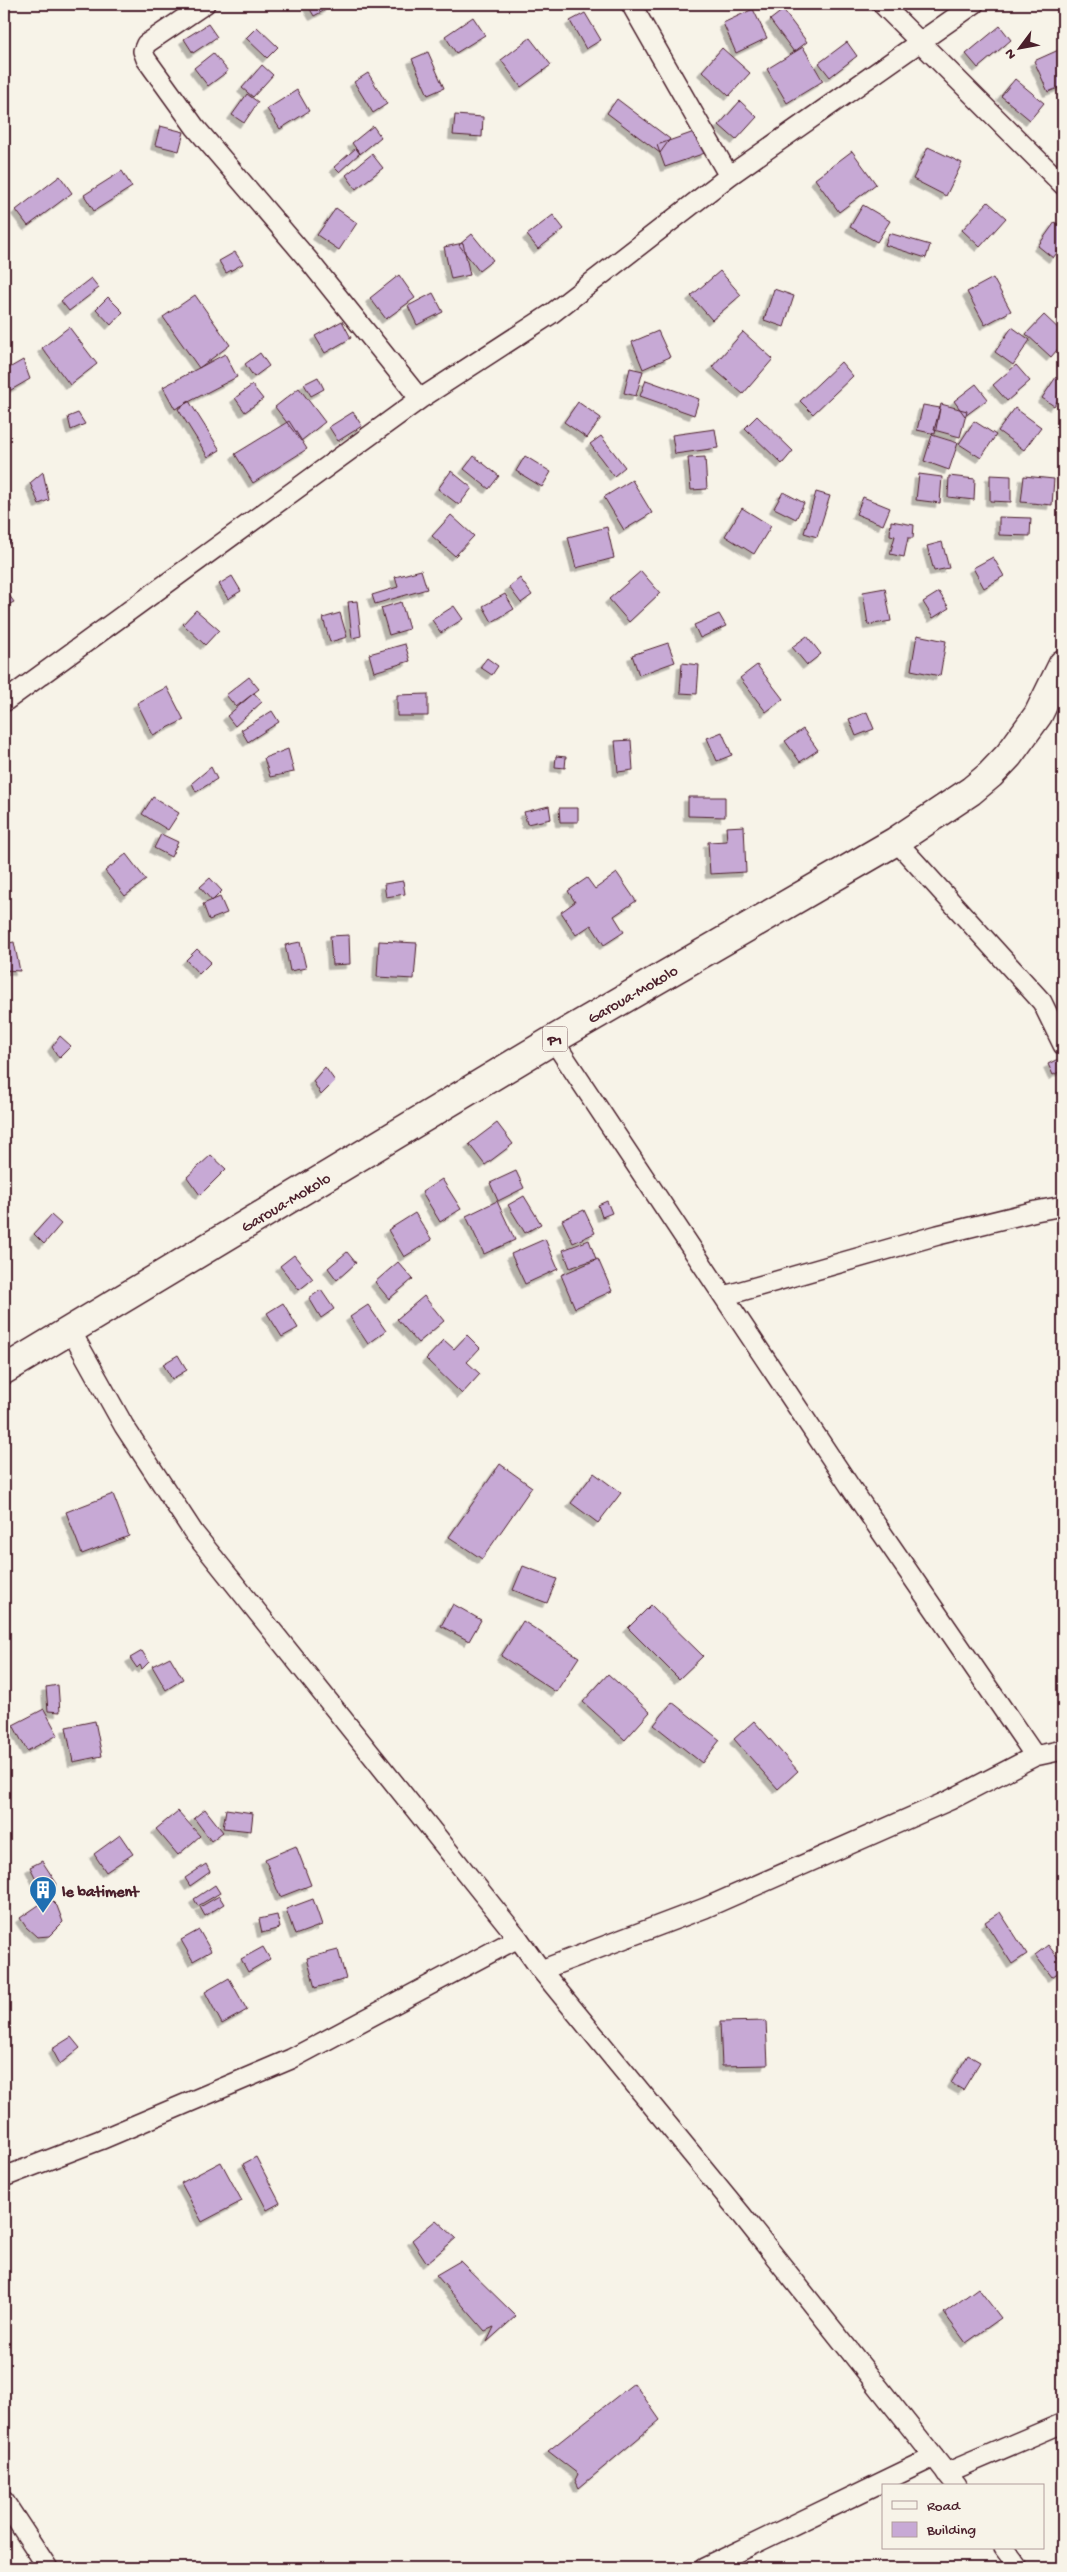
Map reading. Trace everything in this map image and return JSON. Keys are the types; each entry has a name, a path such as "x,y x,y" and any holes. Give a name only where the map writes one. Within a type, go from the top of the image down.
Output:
{"main road":[{"name":"Garoua-Mokolo","path":"4,1370 553,1040 896,840 990,775 1009,755 1038,715 1063,664"}],"street":[{"path":"205,4 146,44 143,50 146,59 195,128 310,262 420,399"},
{"path":"631,4 730,176"},
{"path":"882,4 1063,185"},
{"path":"4,702 420,399 551,314 730,176 974,4"},
{"path":"896,840 1042,1002 1063,1046"},
{"path":"553,1040 1035,1756"},
{"path":"724,1296 938,1236 1063,1206"},
{"path":"71,1330 124,1426 194,1533 518,1938 541,1970 741,2214 951,2479 1063,2424"},
{"path":"541,1970 705,1908 950,1800 1035,1756 1063,1750"},
{"path":"4,2177 100,2140 291,2059 518,1938"},
{"path":"704,2568 934,2457"},
{"path":"4,2501 48,2568"},
{"path":"1006,2550 1019,2568"}],"building":[{"path":"307,4 327,4 329,8 314,16"},
{"path":"753,9 767,38 736,53 723,23"},
{"path":"783,10 807,42 794,52 770,20"},
{"path":"585,13 601,40 586,49 570,21"},
{"path":"473,17 485,35 456,53 445,36"},
{"path":"208,24 217,37 193,53 184,39"},
{"path":"1000,26 1011,40 978,68 966,54"},
{"path":"257,27 278,47 267,58 246,38"},
{"path":"530,38 551,65 521,87 501,60"},
{"path":"847,42 857,56 830,77 819,63"},
{"path":"803,47 823,81 787,103 767,69"},
{"path":"722,48 750,73 729,96 702,71"},
{"path":"1063,48 1063,86 1048,92 1034,61"},
{"path":"428,52 444,88 428,95 412,59"},
{"path":"213,53 228,71 208,86 194,68"},
{"path":"262,65 273,75 253,97 242,88"},
{"path":"368,73 387,104 373,113 354,82"},
{"path":"1015,79 1044,103 1030,120 1001,96"},
{"path":"297,90 309,111 280,129 267,109"},
{"path":"247,94 258,102 244,123 232,115"},
{"path":"617,99 670,139 660,153 607,113"},
{"path":"740,101 757,117 736,140 719,125"},
{"path":"455,115 483,117 482,137 453,135"},
{"path":"160,126 184,132 179,151 155,145"},
{"path":"373,126 381,137 360,154 352,143"},
{"path":"697,131 705,153 665,167 657,145"},
{"path":"928,147 962,163 946,196 913,179"},
{"path":"356,148 360,153 339,172 334,167"},
{"path":"852,151 876,184 839,212 815,179"},
{"path":"372,154 383,168 356,189 346,175"},
{"path":"122,171 132,187 94,211 84,195"},
{"path":"60,176 72,193 28,226 16,210"},
{"path":"988,202 1006,218 980,247 962,230"},
{"path":"863,205 890,221 877,242 850,227"},
{"path":"336,208 357,223 339,250 317,235"},
{"path":"553,215 564,229 538,249 527,235"},
{"path":"1055,222 1063,228 1063,245 1053,258 1038,246"},
{"path":"889,233 930,245 926,258 885,245"},
{"path":"472,234 493,260 479,271 459,245"},
{"path":"463,243 470,275 451,279 444,247"},
{"path":"235,252 243,264 226,273 219,261"},
{"path":"720,271 741,295 712,320 691,296"},
{"path":"399,275 415,298 386,319 370,298"},
{"path":"91,278 99,288 69,311 61,301"},
{"path":"993,278 1011,311 985,325 967,292"},
{"path":"774,289 794,296 784,327 764,320"},
{"path":"433,293 443,312 417,325 408,306"},
{"path":"195,295 230,345 199,368 163,317"},
{"path":"108,297 123,312 111,325 96,309"},
{"path":"1044,315 1063,333 1063,343 1051,357 1026,334"},
{"path":"342,321 351,338 325,353 315,336"},
{"path":"69,327 97,364 70,385 42,348"},
{"path":"1012,327 1030,340 1013,365 995,352"},
{"path":"658,331 670,357 643,369 632,342"},
{"path":"743,332 773,359 743,394 712,367"},
{"path":"260,353 269,366 254,377 245,364"},
{"path":"225,354 237,377 175,409 163,387"},
{"path":"23,360 30,379 4,394 4,371"},
{"path":"841,362 853,376 813,414 800,401"},
{"path":"1016,365 1030,381 1007,401 993,385"},
{"path":"630,368 643,371 636,396 624,393"},
{"path":"318,377 324,389 311,396 304,384"},
{"path":"1056,377 1063,383 1063,393 1054,406 1042,398"},
{"path":"646,380 699,399 694,415 640,396"},
{"path":"976,384 988,399 965,416 954,401"},
{"path":"252,385 263,399 245,412 235,398"},
{"path":"299,388 325,422 301,441 275,407"},
{"path":"189,401 220,450 208,457 178,409"},
{"path":"578,402 601,418 587,438 564,422"},
{"path":"941,404 967,411 960,437 934,430"},
{"path":"923,405 940,408 935,434 917,430"},
{"path":"1015,408 1041,427 1024,450 998,431"},
{"path":"353,412 362,426 338,441 329,427"},
{"path":"78,413 85,424 71,430 68,417"},
{"path":"757,416 793,451 782,464 745,428"},
{"path":"289,421 307,449 253,483 235,454"},
{"path":"974,421 996,435 981,458 959,444"},
{"path":"715,429 718,448 675,454 672,435"},
{"path":"932,435 958,443 949,470 924,461"},
{"path":"601,436 625,467 614,476 590,444"},
{"path":"474,456 499,476 489,489 464,469"},
{"path":"525,456 551,472 542,487 516,471"},
{"path":"705,457 707,489 691,490 688,458"},
{"path":"451,471 472,488 459,505 438,489"},
{"path":"43,472 49,500 39,504 30,483"},
{"path":"919,474 942,477 940,503 916,500"},
{"path":"990,475 1011,476 1011,502 990,501"},
{"path":"949,476 975,479 974,500 948,497"},
{"path":"1024,476 1054,479 1052,505 1021,502"},
{"path":"632,480 652,513 624,530 604,497"},
{"path":"783,492 804,503 796,519 774,508"},
{"path":"816,492 830,496 817,537 804,533"},
{"path":"863,497 890,508 883,525 856,514"},
{"path":"4,501 11,506 4,518"},
{"path":"742,508 771,526 754,554 725,536"},
{"path":"451,515 474,536 455,556 432,536"},
{"path":"999,517 1031,518 1030,536 999,535"},
{"path":"891,521 914,525 913,538 908,538 904,557 890,554 895,536 890,535"},
{"path":"607,527 614,558 576,568 568,537"},
{"path":"4,532 11,542 4,547"},
{"path":"942,542 949,568 934,571 927,546"},
{"path":"993,557 1004,576 984,588 973,568"},
{"path":"421,570 427,589 375,604 372,595 398,587 395,577"},
{"path":"641,571 660,593 629,622 609,599"},
{"path":"232,576 241,591 228,599 219,584"},
{"path":"520,578 532,595 521,603 509,587"},
{"path":"4,588 14,602 4,607"},
{"path":"885,588 891,621 868,625 863,592"},
{"path":"939,592 949,608 933,618 923,602"},
{"path":"505,594 514,609 492,622 483,606"},
{"path":"357,601 361,636 352,638 348,602"},
{"path":"401,602 409,629 389,635 381,608"},
{"path":"454,606 463,619 441,633 432,620"},
{"path":"196,610 219,630 205,645 183,624"},
{"path":"340,613 347,637 330,642 323,618"},
{"path":"719,614 726,626 700,638 694,625"},
{"path":"917,635 946,641 940,676 911,670"},
{"path":"807,636 821,654 807,665 792,647"},
{"path":"668,643 675,662 639,675 632,655"},
{"path":"405,644 410,661 374,672 369,654"},
{"path":"487,658 498,666 492,675 480,667"},
{"path":"682,663 699,665 697,694 680,693"},
{"path":"757,665 783,699 766,712 740,678"},
{"path":"249,677 259,689 236,707 226,695"},
{"path":"167,687 184,720 153,735 137,703"},
{"path":"254,693 262,702 235,726 227,716"},
{"path":"428,694 428,716 397,716 397,695"},
{"path":"272,711 279,722 248,742 241,730"},
{"path":"867,712 874,729 856,736 849,719"},
{"path":"803,729 818,750 800,762 785,741"},
{"path":"722,732 732,755 717,761 707,738"},
{"path":"631,740 633,770 618,772 615,741"},
{"path":"288,749 294,772 270,777 264,758"},
{"path":"556,756 566,757 565,768 555,767"},
{"path":"211,767 217,779 196,792 192,783"},
{"path":"153,797 179,813 168,830 142,814"},
{"path":"688,797 725,797 725,817 688,816"},
{"path":"549,806 551,819 527,824 524,812"},
{"path":"559,808 578,808 578,822 560,822"},
{"path":"744,826 746,872 710,874 708,842 727,841 726,827"},
{"path":"161,834 178,842 171,857 154,848"},
{"path":"126,854 146,880 125,896 105,871"},
{"path":"617,873 636,901 614,916 624,932 604,945 591,925 576,935 561,912 575,902 568,891 587,878 595,889"},
{"path":"210,878 222,891 212,901 200,887"},
{"path":"403,881 405,894 386,897 384,884"},
{"path":"220,897 227,913 209,920 203,904"},
{"path":"349,935 350,964 332,965 330,936"},
{"path":"379,941 417,943 414,979 377,977"},
{"path":"14,942 20,971 4,970 4,944"},
{"path":"300,942 306,968 290,971 285,945"},
{"path":"197,949 211,962 199,974 186,960"},
{"path":"60,1036 71,1046 59,1058 52,1047"},
{"path":"1058,1059 1063,1070 1053,1075 1048,1064"},
{"path":"325,1067 335,1081 321,1095 313,1081"},
{"path":"497,1123 513,1144 485,1165 469,1144"},
{"path":"211,1155 226,1169 200,1195 187,1177"},
{"path":"516,1171 524,1188 498,1201 490,1183"},
{"path":"442,1179 461,1209 440,1222 422,1192"},
{"path":"524,1196 541,1224 525,1233 508,1205"},
{"path":"497,1201 515,1240 484,1254 466,1216"},
{"path":"607,1201 612,1213 602,1217 598,1205"},
{"path":"584,1210 595,1233 573,1243 562,1220"},
{"path":"415,1213 432,1240 404,1257 388,1230"},
{"path":"51,1215 61,1224 44,1244 34,1234"},
{"path":"545,1239 558,1269 525,1284 511,1254"},
{"path":"589,1240 596,1259 570,1268 563,1250"},
{"path":"347,1252 356,1263 337,1280 328,1268"},
{"path":"294,1255 313,1279 299,1290 280,1266"},
{"path":"598,1259 612,1291 575,1308 561,1275"},
{"path":"398,1262 413,1279 389,1299 375,1282"},
{"path":"321,1290 334,1309 321,1318 309,1298"},
{"path":"424,1296 444,1321 418,1343 397,1319"},
{"path":"283,1303 298,1328 282,1337 267,1313"},
{"path":"368,1305 386,1331 368,1344 350,1317"},
{"path":"467,1335 480,1348 467,1362 480,1374 462,1394 426,1359 444,1340 454,1349"},
{"path":"178,1355 187,1370 172,1379 163,1364"},
{"path":"500,1464 532,1487 482,1559 449,1537"},
{"path":"594,1473 621,1493 598,1523 571,1503"},
{"path":"113,1494 129,1536 82,1554 66,1512"},
{"path":"523,1566 557,1579 547,1603 513,1590"},
{"path":"453,1604 481,1620 469,1641 441,1626"},
{"path":"651,1605 703,1656 679,1679 628,1628"},
{"path":"523,1621 579,1657 556,1692 501,1656"},
{"path":"142,1651 149,1662 142,1669 140,1665 137,1668 130,1658"},
{"path":"170,1657 183,1679 166,1690 152,1666"},
{"path":"608,1674 650,1712 625,1740 583,1702"},
{"path":"58,1685 60,1712 48,1711 46,1687"},
{"path":"672,1702 720,1740 702,1763 654,1725"},
{"path":"44,1709 58,1735 27,1751 13,1725"},
{"path":"95,1721 102,1756 73,1762 66,1727"},
{"path":"754,1721 798,1771 778,1789 734,1739"},
{"path":"205,1809 223,1832 211,1841 194,1818"},
{"path":"226,1809 253,1813 251,1831 223,1828"},
{"path":"178,1811 200,1836 178,1855 156,1829"},
{"path":"120,1835 133,1854 106,1872 94,1854"},
{"path":"296,1846 311,1885 280,1897 265,1859"},
{"path":"42,1861 57,1884 50,1892 43,1893 30,1867"},
{"path":"206,1864 210,1872 190,1886 185,1878"},
{"path":"215,1885 220,1893 198,1906 194,1899"},
{"path":"219,1896 224,1904 205,1916 200,1907"},
{"name":"le batiment","path":"49,1898 57,1906 63,1922 49,1936 37,1937 26,1927 20,1918"},
{"path":"313,1899 322,1925 295,1935 286,1909"},
{"path":"1000,1912 1027,1954 1012,1964 985,1922"},
{"path":"277,1915 280,1928 262,1933 259,1919"},
{"path":"199,1930 211,1951 193,1961 181,1940"},
{"path":"1048,1945 1063,1964 1063,1969 1052,1977 1035,1955"},
{"path":"263,1947 270,1959 248,1972 241,1959"},
{"path":"338,1950 346,1979 315,1988 307,1958"},
{"path":"229,1978 247,2010 222,2024 205,1992"},
{"path":"766,2021 768,2065 722,2066 720,2022"},
{"path":"71,2037 80,2048 60,2064 52,2049"},
{"path":"968,2055 980,2062 963,2090 951,2083"},
{"path":"4,2122 10,2136 4,2139"},
{"path":"256,2157 280,2203 267,2210 243,2164"},
{"path":"221,2162 242,2201 202,2222 181,2183"},
{"path":"436,2220 456,2238 427,2263 412,2240"},
{"path":"460,2261 516,2316 487,2342 494,2327 485,2331 436,2275"},
{"path":"978,2288 1001,2318 966,2343 944,2313"},
{"path":"634,2383 660,2420 579,2488 575,2480 578,2474 548,2451"}],"place":[{"name":"le batiment","path":"43,1914"}]}
